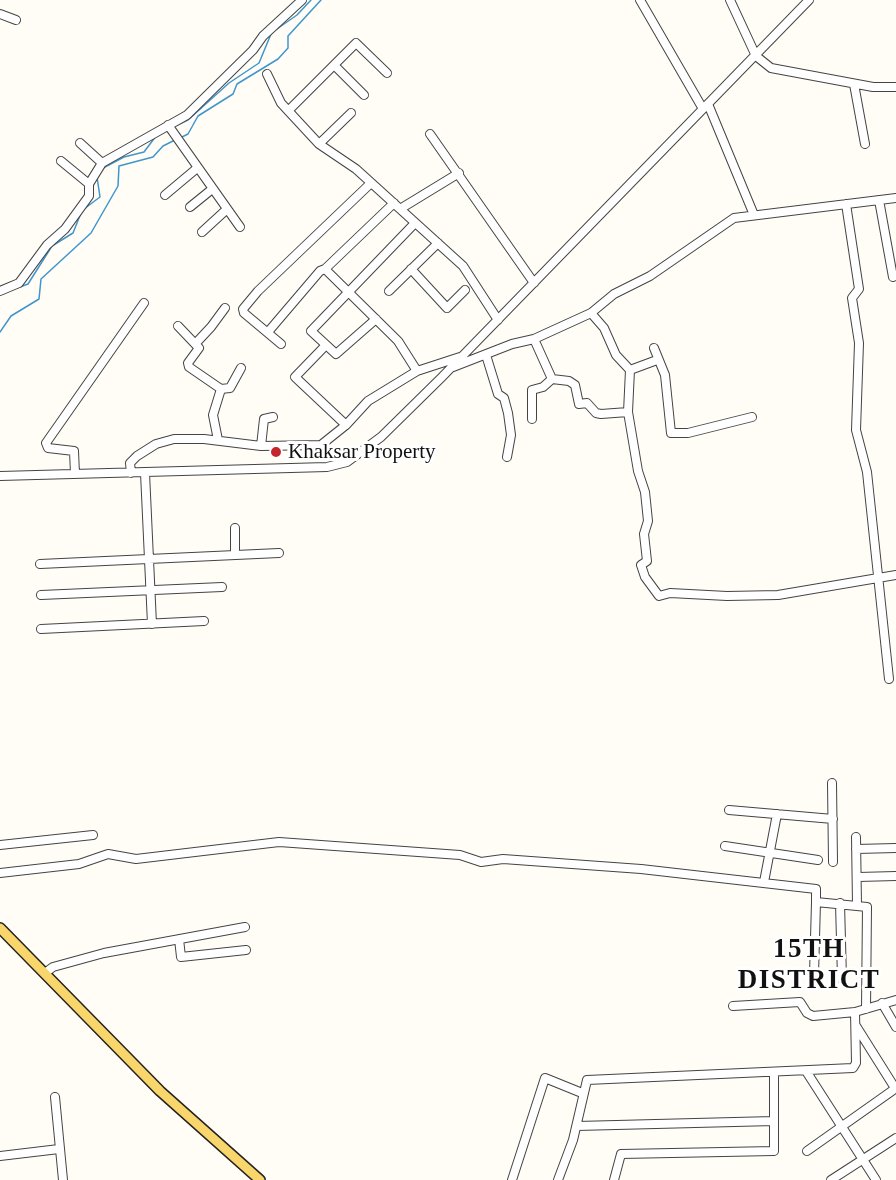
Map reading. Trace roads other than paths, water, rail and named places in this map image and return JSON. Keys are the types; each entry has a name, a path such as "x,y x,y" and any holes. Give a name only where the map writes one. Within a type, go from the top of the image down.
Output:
{"main road":[{"path":"0,928 160,1091 258,1179"}],"street":[{"path":"0,291 19,283 47,245 65,229 89,196 89,184 102,163 187,115 302,0"},
{"path":"640,0 706,107 754,215"},
{"path":"730,0 756,56 771,68 854,84 896,87"},
{"path":"0,476 327,467 347,462 381,437 462,357 809,0"},
{"path":"0,14 16,20"},
{"path":"289,110 356,43 387,73"},
{"path":"335,66 364,95"},
{"path":"267,74 281,103 319,144 356,169 463,266 498,320"},
{"path":"854,84 865,144"},
{"path":"319,144 351,113"},
{"path":"168,126 196,169 240,227"},
{"path":"430,134 534,283"},
{"path":"80,143 102,163"},
{"path":"61,161 89,184"},
{"path":"165,195 196,169"},
{"path":"268,332 320,271 326,269 397,206 459,173"},
{"path":"281,344 244,313 243,309 258,291 371,183"},
{"path":"190,207 211,190"},
{"path":"450,368 534,339 591,314 614,294 650,276 734,218 896,198"},
{"path":"879,200 893,277"},
{"path":"846,204 859,289 852,297 859,344 856,430 867,472 889,679"},
{"path":"202,232 226,210"},
{"path":"376,319 336,354 311,330 415,223"},
{"path":"389,291 438,243"},
{"path":"326,269 398,341 417,371"},
{"path":"411,269 447,308 465,290"},
{"path":"75,474 74,451 48,448 46,443 144,303"},
{"path":"196,343 225,308"},
{"path":"591,314 604,328 616,355 630,370 628,412 638,471 645,492 648,521 644,534 646,561 641,565 645,576 659,596 670,593 727,596 778,595 896,575"},
{"path":"178,327 196,343 199,349 188,365 221,389 230,388 241,368"},
{"path":"534,339 552,380"},
{"path":"326,345 295,377 346,425"},
{"path":"654,348 665,375 671,433 688,433 752,417"},
{"path":"486,355 498,394 504,398 508,413 511,435 507,457"},
{"path":"131,473 130,463 156,444 174,439 261,446 321,445 346,425 368,401 417,371 462,357"},
{"path":"630,370 657,360"},
{"path":"532,419 532,390 543,387 552,380 569,381 575,385 579,404 588,403 596,412 628,412"},
{"path":"218,441 213,415 221,389"},
{"path":"261,446 264,418 273,417"},
{"path":"145,473 152,624"},
{"path":"235,528 235,555"},
{"path":"40,564 279,553"},
{"path":"41,595 222,587"},
{"path":"41,629 204,621"},
{"path":"832,783 833,862"},
{"path":"729,810 832,819"},
{"path":"764,882 777,814"},
{"path":"0,845 93,835"},
{"path":"856,837 857,905"},
{"path":"0,873 79,864 108,854 136,859 279,842 460,855 481,862 503,859 764,882 816,889 814,975"},
{"path":"725,846 818,860"},
{"path":"856,849 896,848"},
{"path":"858,877 896,876"},
{"path":"816,902 867,907 866,1009"},
{"path":"840,903 842,979"},
{"path":"45,973 53,967 104,953 245,927"},
{"path":"179,939 181,957 246,950"},
{"path":"733,1006 800,1002 807,1014 813,1016 855,1012 896,1000"},
{"path":"882,1003 896,1027"},
{"path":"558,1180 577,1125 582,1093 587,1080 592,1078 774,1073 856,1067 855,1012"},
{"path":"807,1151 841,1124 895,1088 855,1024"},
{"path":"806,1071 876,1180"},
{"path":"614,1180 621,1154 774,1150 774,1073"},
{"path":"512,1180 545,1078 582,1093"},
{"path":"55,1096 63,1180"},
{"path":"577,1125 774,1121"},
{"path":"831,1180 896,1138"},
{"path":"0,1156 59,1149"}],"waterway":[{"path":"274,31 297,15 311,0"},
{"path":"182,137 188,134 198,116 233,94 237,84 278,59 288,48 288,36 321,0"},
{"path":"173,127 188,120 229,83 259,63 271,34"},
{"path":"103,168 124,157 144,152 156,136"},
{"path":"0,332 11,316 39,299 41,279 91,233 118,186 119,166 153,157 163,146 175,140"},
{"path":"84,209 100,197 97,177"},
{"path":"17,288 28,284 52,246 73,233 81,213"}],"place":[{"name":"Khaksar Property","path":"276,452"}],"district":[{"name":"15TH DISTRICT","path":"809,966"}]}
